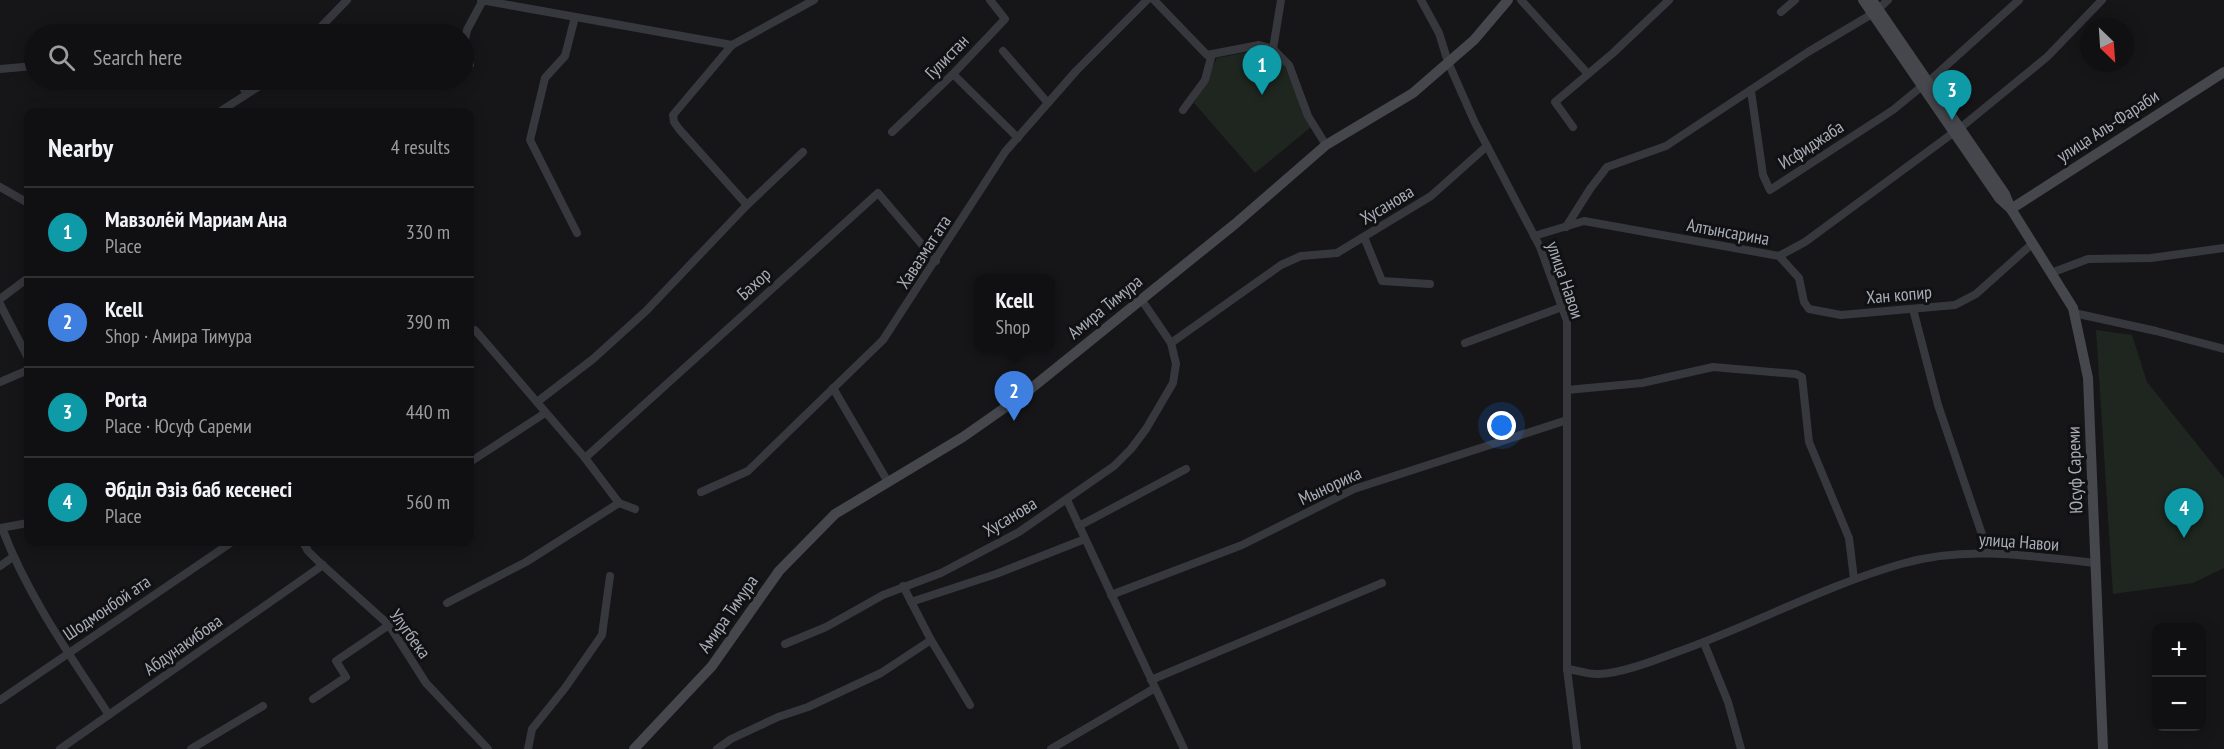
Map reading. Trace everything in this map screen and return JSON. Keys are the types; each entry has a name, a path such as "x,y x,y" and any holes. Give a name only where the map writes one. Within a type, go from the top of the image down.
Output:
{"street":[{"path":"324,24 347,0"},
{"path":"470,24 482,0 732,45"},
{"path":"747,205 674,122 673,115 732,45 814,0"},
{"name":"Гулистан","path":"892,132 953,74 1005,19 990,0"},
{"name":"Хавазмат ата","path":"701,492 748,471 883,340 1005,153 1076,70 1147,0"},
{"path":"1154,0 1207,56 1259,45 1273,49 1288,65 1308,116 1326,145"},
{"path":"1273,49 1281,0"},
{"name":"улица Навои","path":"1421,0 1439,33 1448,62 1487,146 1534,236 1567,321 1567,669 1577,749"},
{"path":"1521,0 1588,74"},
{"path":"1573,127 1555,102 1669,0"},
{"path":"1780,12 1796,0"},
{"name":"Юсуф Сареми","path":"1863,0 1874,8 1999,198 2011,209 2073,308 2088,378 2103,749"},
{"path":"1566,227 1607,167 1666,146 1888,0"},
{"name":"Исфиджаба","path":"1751,91 1763,175 1770,190 1893,110 2019,0"},
{"name":"Алтынсарина","path":"1534,236 1584,221 1779,256 1805,242 1956,131 2047,57 2102,0"},
{"name":"Амира Тимура","path":"634,749 712,666 779,571 835,514 963,437 1023,395 1234,224 1326,145 1413,93 1474,40 1503,2"},
{"path":"575,17 565,56 545,78 530,140 577,233"},
{"path":"1003,51 1048,103"},
{"path":"1183,110 1205,80 1212,54"},
{"path":"0,69 24,67"},
{"name":"улица Аль-Фараби","path":"2011,209 2224,72"},
{"path":"953,74 1018,138"},
{"path":"225,108 252,90"},
{"name":"Хусанова","path":"1171,343 1281,265 1301,256 1337,253 1431,196 1487,146"},
{"path":"537,402 593,359 646,311 747,205 803,152"},
{"path":"0,188 24,201"},
{"name":"Бахор","path":"585,458 878,193 936,261"},
{"path":"1364,237 1382,281 1430,284"},
{"name":"Хан копир","path":"1779,256 1799,278 1804,302 1809,309 1841,315 1955,305 1976,294 2033,243"},
{"path":"2051,273 2088,259 2151,258 2224,248"},
{"path":"0,299 24,281"},
{"name":"Хусанова","path":"785,644 826,627 883,595 941,573 1019,532 1114,466 1146,429 1173,383 1176,364 1171,343 1141,299"},
{"path":"0,304 24,350"},
{"path":"1465,343 1562,307"},
{"path":"1913,309 1938,405 1988,552"},
{"path":"2074,314 2156,331 2224,350"},
{"path":"474,333 585,458 619,503 635,509"},
{"path":"1567,390 1642,383 1713,367 1796,374 1802,377 1809,442 1849,538 1854,579"},
{"path":"0,382 24,372"},
{"path":"833,388 888,482"},
{"path":"474,459 545,413"},
{"name":"Мынорика","path":"1111,595 1242,545 1354,489 1566,420"},
{"path":"1079,526 1186,469"},
{"path":"1067,500 1184,749"},
{"path":"447,603 526,562 619,503"},
{"path":"24,524 1,528 13,558 109,715"},
{"path":"911,602 996,574 1085,539"},
{"name":"Шодмонбой ата","path":"0,700 226,546"},
{"name":"Улугбека","path":"305,546 388,625 426,683 488,749"},
{"name":"улица Навои","path":"1567,669 1598,675 1646,664 1704,643 1854,579 1904,563 1949,555 1988,552 2095,563"},
{"path":"0,566 13,558"},
{"name":"Абдунакибова","path":"60,749 323,565"},
{"path":"528,749 532,729 565,688 602,635 610,576"},
{"path":"1151,680 1382,583"},
{"path":"903,586 970,705"},
{"path":"313,699 346,677 336,661 388,625"},
{"path":"717,749 731,739 778,717 808,708 881,673 932,640"},
{"path":"1704,643 1728,702 1742,749"},
{"path":"1051,749 1155,688"},
{"path":"191,749 262,706"}],"shaded area":[{"path":"1254,51 1283,63 1311,127 1255,173 1194,103 1217,58"},
{"path":"2096,330 2132,335 2147,382 2224,478 2224,568 2193,583 2113,594"}],"place":[{"name":"Мавзоле́й Мариам Ана","path":"1262,95"},
{"name":"Porta","path":"1952,120"},
{"name":"Kcell","path":"1014,421"},
{"name":"Әбділ Әзіз баб кесенесі","path":"2184,538"}]}
